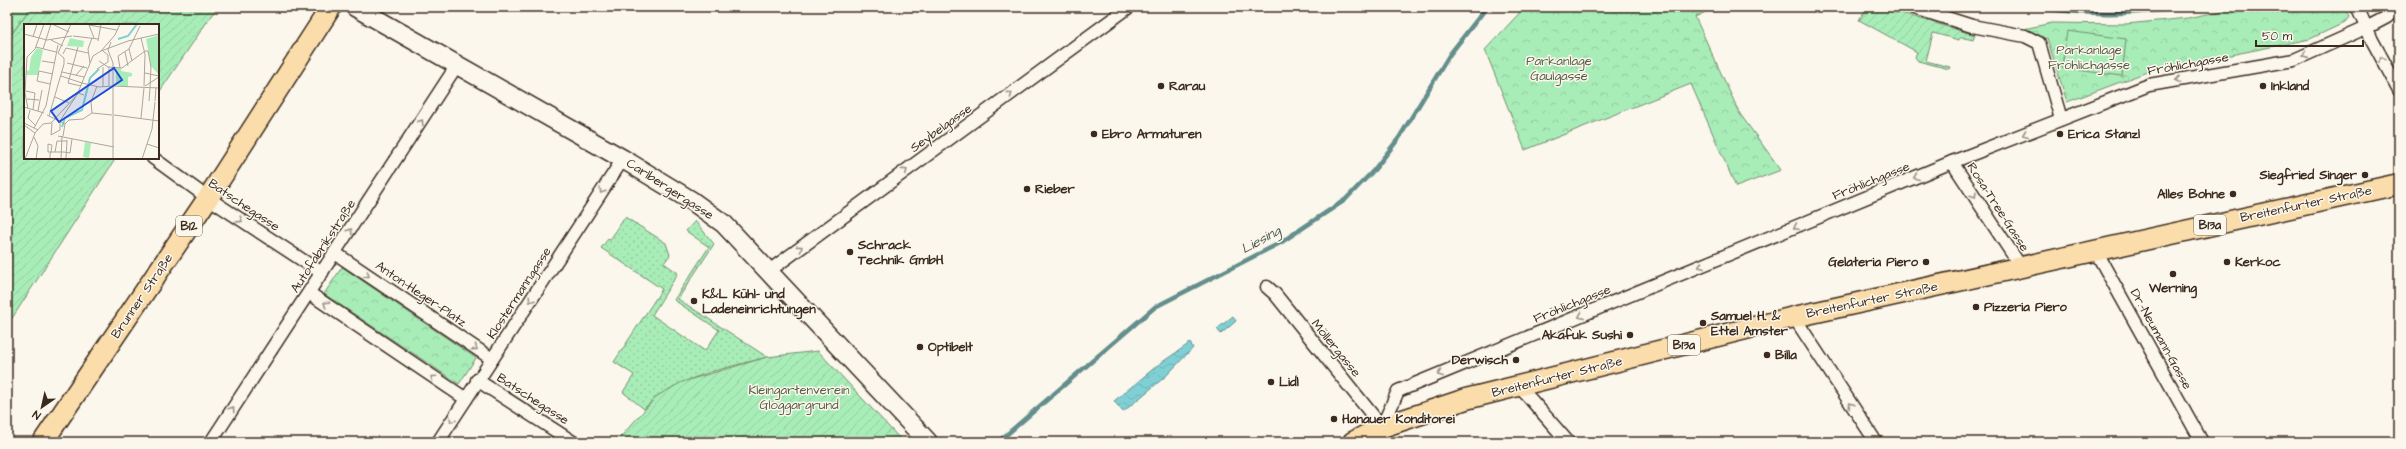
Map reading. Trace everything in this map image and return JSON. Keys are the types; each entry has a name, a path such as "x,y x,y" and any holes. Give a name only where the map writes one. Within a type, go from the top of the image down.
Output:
{"main road":[{"name":"Brunner Straße","path":"43,442 208,198 331,7"},
{"name":"Carlbergergasse","path":"355,7 624,159 692,201 724,224 769,271 841,352 928,442"},
{"name":"Breitenfurter Straße","path":"1353,442 1382,427 1466,399 1794,317 2399,184"}],"street":[{"name":"Seybelgasse","path":"769,271 1129,7"},
{"path":"1912,7 1972,26 2025,36 2039,43 2061,120"},
{"path":"2357,7 2366,28 2399,90"},
{"name":"Fröhlichgasse","path":"1382,427 1398,392 1952,162 2149,85 2294,60 2366,28 2387,17 2397,7"},
{"name":"Autofabrikstraße","path":"211,442 458,65"},
{"name":"Batschegasse","path":"154,159 208,198 322,273"},
{"name":"Klostermanngasse","path":"438,442 466,400 477,380 624,159"},
{"name":"Rosa-Tree-Gasse","path":"1952,162 2021,267"},
{"name":"Dr.-Neumann-Gasse","path":"2095,250 2202,442"},
{"name":"Anton-Heger-Platz","path":"335,253 492,359"},
{"name":"Möllergasse","path":"1267,287 1275,294 1382,427"},
{"path":"309,293 466,400"},
{"path":"1794,317 1876,442"},
{"name":"Batschegasse","path":"477,380 573,442"},
{"path":"1519,386 1568,442"}],"green space":[{"path":"7,7 31,7 7,41"},
{"path":"31,7 217,7 159,93 159,24 24,24 24,159 115,159 7,326 7,41"},
{"name":"Parkanlage Gaulgasse","path":"1525,7 1716,7 1695,17 1740,114 1781,170 1736,187 1691,84 1525,150 1485,50"},
{"path":"1867,7 1881,7 1975,35 1973,40 1961,37 1959,40 1933,33 1926,61 1950,67 1949,69 1918,61 1915,57 1917,52 1859,20"},
{"name":"Parkanlage Fröhlichgasse","path":"2242,7 2344,7 2349,17 2346,22 2310,39 2166,68 2163,66 2067,102 2047,38 2044,39 2035,33 2019,30 2052,23 2126,24 2188,18"},
{"path":"2067,31 2126,39 2122,76 2062,68"},
{"path":"625,217 666,243 670,255 664,263 678,273 652,315 705,351 719,330 674,300 709,247 686,231 695,221 714,244 678,299 767,357 701,375 686,381 657,398 644,409 623,392 634,375 614,362 662,289 601,248 608,239 610,240"},
{"path":"342,267 476,358 459,384 324,294"},
{"name":"Kleingartenverein Gloggargrund","path":"818,351 903,442 616,442 657,396 682,382 767,357"}],"water":[{"path":"1233,316 1236,321 1221,334 1217,329"},
{"path":"1190,343 1193,348 1166,376 1123,412 1114,401 1158,365"}],"waterway":[{"name":"Liesing","path":"998,442 1155,307 1280,243 1345,200 1374,170 1399,138 1450,54 1487,7"},
{"name":"Liesing","path":"2036,7 2091,13 2147,12 2183,7"}],"place":[{"name":"Rarau","path":"1161,86"},
{"name":"Inkland","path":"2263,86"},
{"name":"Ebro Armaturen","path":"1094,134"},
{"name":"Erica Stanzl","path":"2060,134"},
{"name":"Siegfried Singer","path":"2365,175"},
{"name":"Rieber","path":"1027,189"},
{"name":"Alles Bohne","path":"2233,194"},
{"name":"Schrack Technik GmbH","path":"850,252"},
{"name":"Gelateria Piero","path":"1926,262"},
{"name":"Kerkoc","path":"2227,262"},
{"name":"Werning","path":"2173,274"},
{"name":"K&L Kühl- und Ladeneinrichtungen","path":"694,301"},
{"name":"Pizzeria Piero","path":"1976,307"},
{"name":"Samuel H. & Ettel Amster","path":"1703,323"},
{"name":"Akafuk Sushi","path":"1630,335"},
{"name":"Optibelt","path":"920,347"},
{"name":"Billa","path":"1767,355"},
{"name":"Derwisch","path":"1516,360"},
{"name":"Lidl","path":"1271,382"},
{"name":"Hanauer Konditorei","path":"1334,419"}]}
